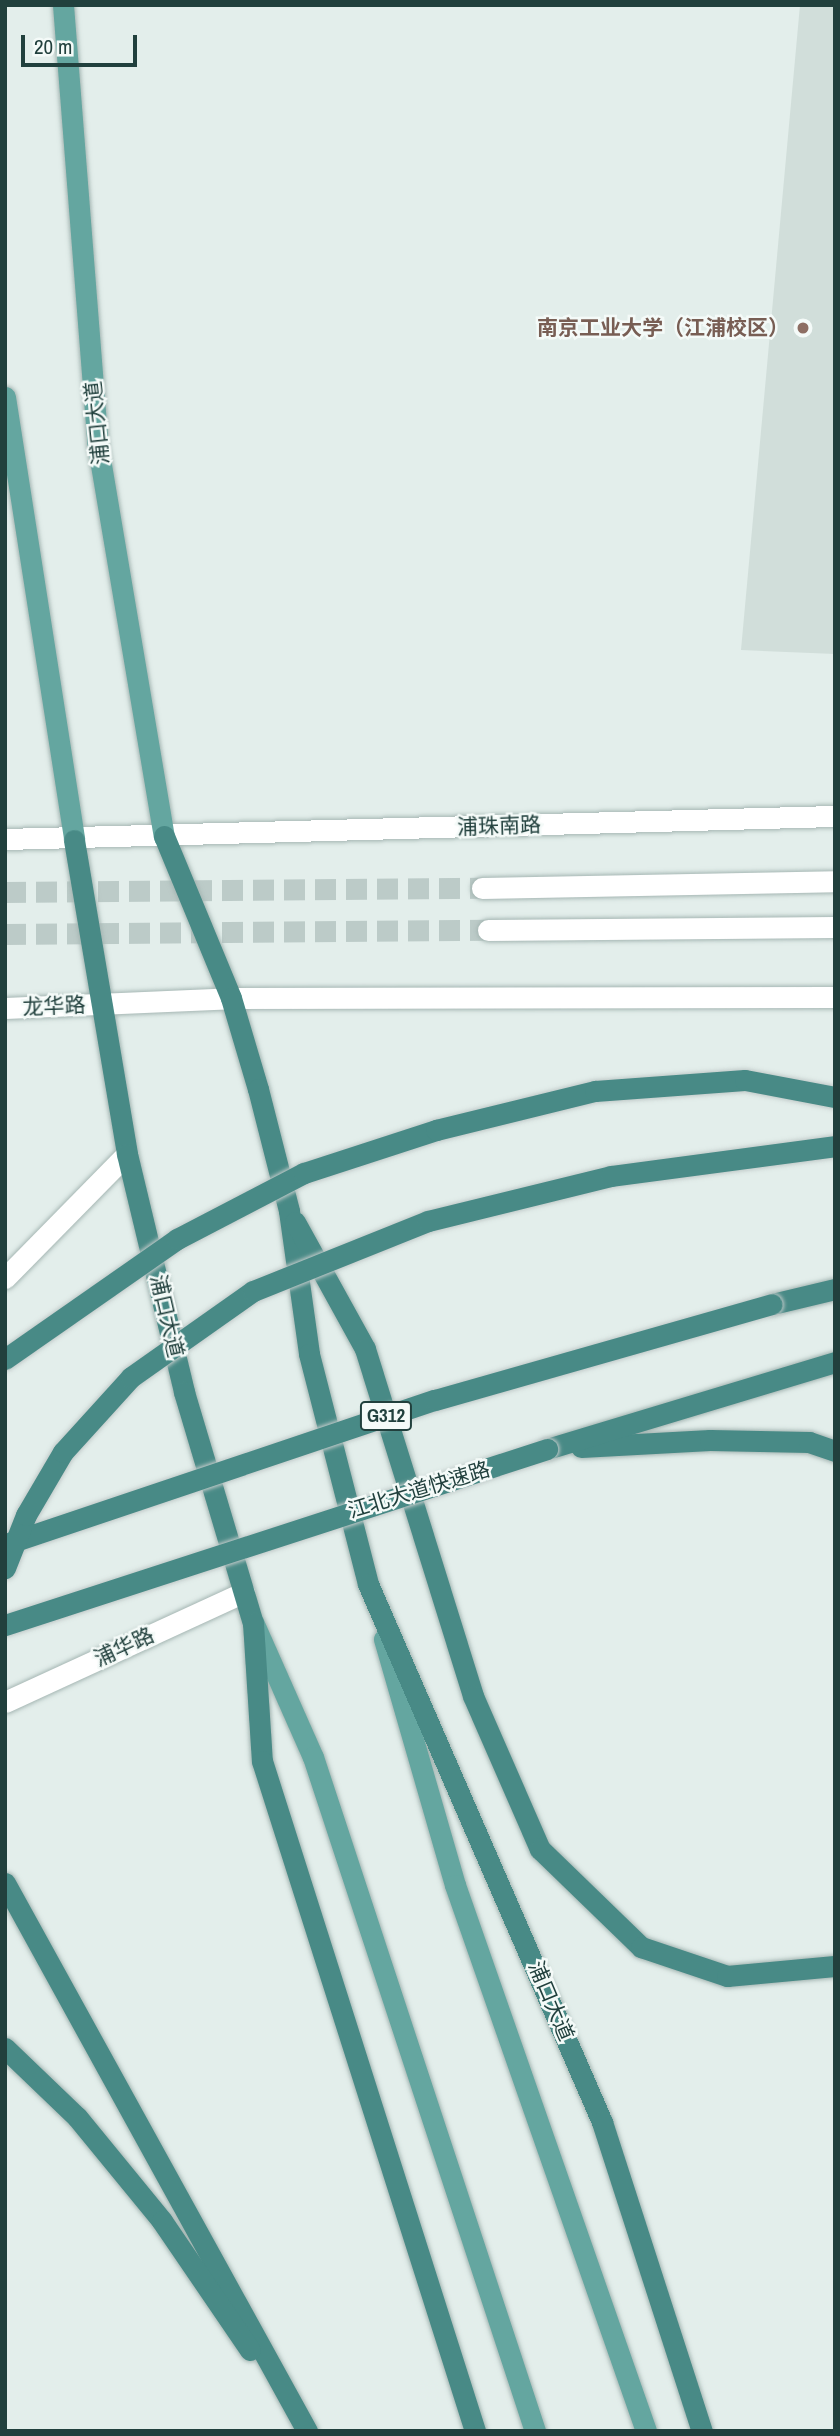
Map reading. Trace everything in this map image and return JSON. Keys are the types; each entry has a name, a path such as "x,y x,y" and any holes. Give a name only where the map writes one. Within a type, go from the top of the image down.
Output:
{"highway":[{"name":"浦口大道","path":"164,836 231,998 289,1211 309,1354 368,1584 602,2122 702,2431"},
{"name":"浦口大道","path":"74,840 127,1154 184,1392 253,1623 262,1761 339,2013 475,2431"},
{"path":"5,1359 177,1239 304,1173 436,1130 595,1091 745,1080 835,1097"},
{"path":"5,1569 26,1514 71,1443 131,1377 253,1291 441,1218 611,1176 835,1146"},
{"path":"289,1211 365,1349 473,1696 520,1809 540,1849 577,1889 641,1947 727,1976 835,1966"},
{"name":"G312","path":"5,1544 435,1400 835,1289"},
{"name":"江北大道快速路","path":"5,1625 547,1449 835,1362"},
{"path":"547,1449 709,1440 809,1442 835,1451"},
{"path":"5,1883 306,2431"},
{"path":"5,2048 77,2118 162,2221 306,2431"}],"main road":[{"name":"浦口大道","path":"64,5 98,447 164,836"},
{"path":"5,397 74,840"},
{"name":"浦口大道","path":"368,1584 455,1885 646,2431"},
{"name":"浦口大道","path":"253,1623 313,1756 535,2431"}],"street":[{"name":"浦珠南路","path":"74,840 835,816"},
{"path":"5,839 74,840"},
{"path":"482,888 835,881"},
{"path":"488,930 835,927"},
{"path":"231,998 835,997"},
{"name":"龙华路","path":"5,1008 231,998"},
{"path":"5,1278 127,1154"},
{"name":"浦华路","path":"5,1702 244,1592"}],"shaded area":[{"name":"南京工业大学（江浦校区）","path":"800,5 835,5 835,654 741,650"}],"tunnel":[{"path":"5,892 482,888"},
{"path":"5,934 488,930"}],"place":[{"name":"南京工业大学（江浦校区）","path":"803,328"}]}
